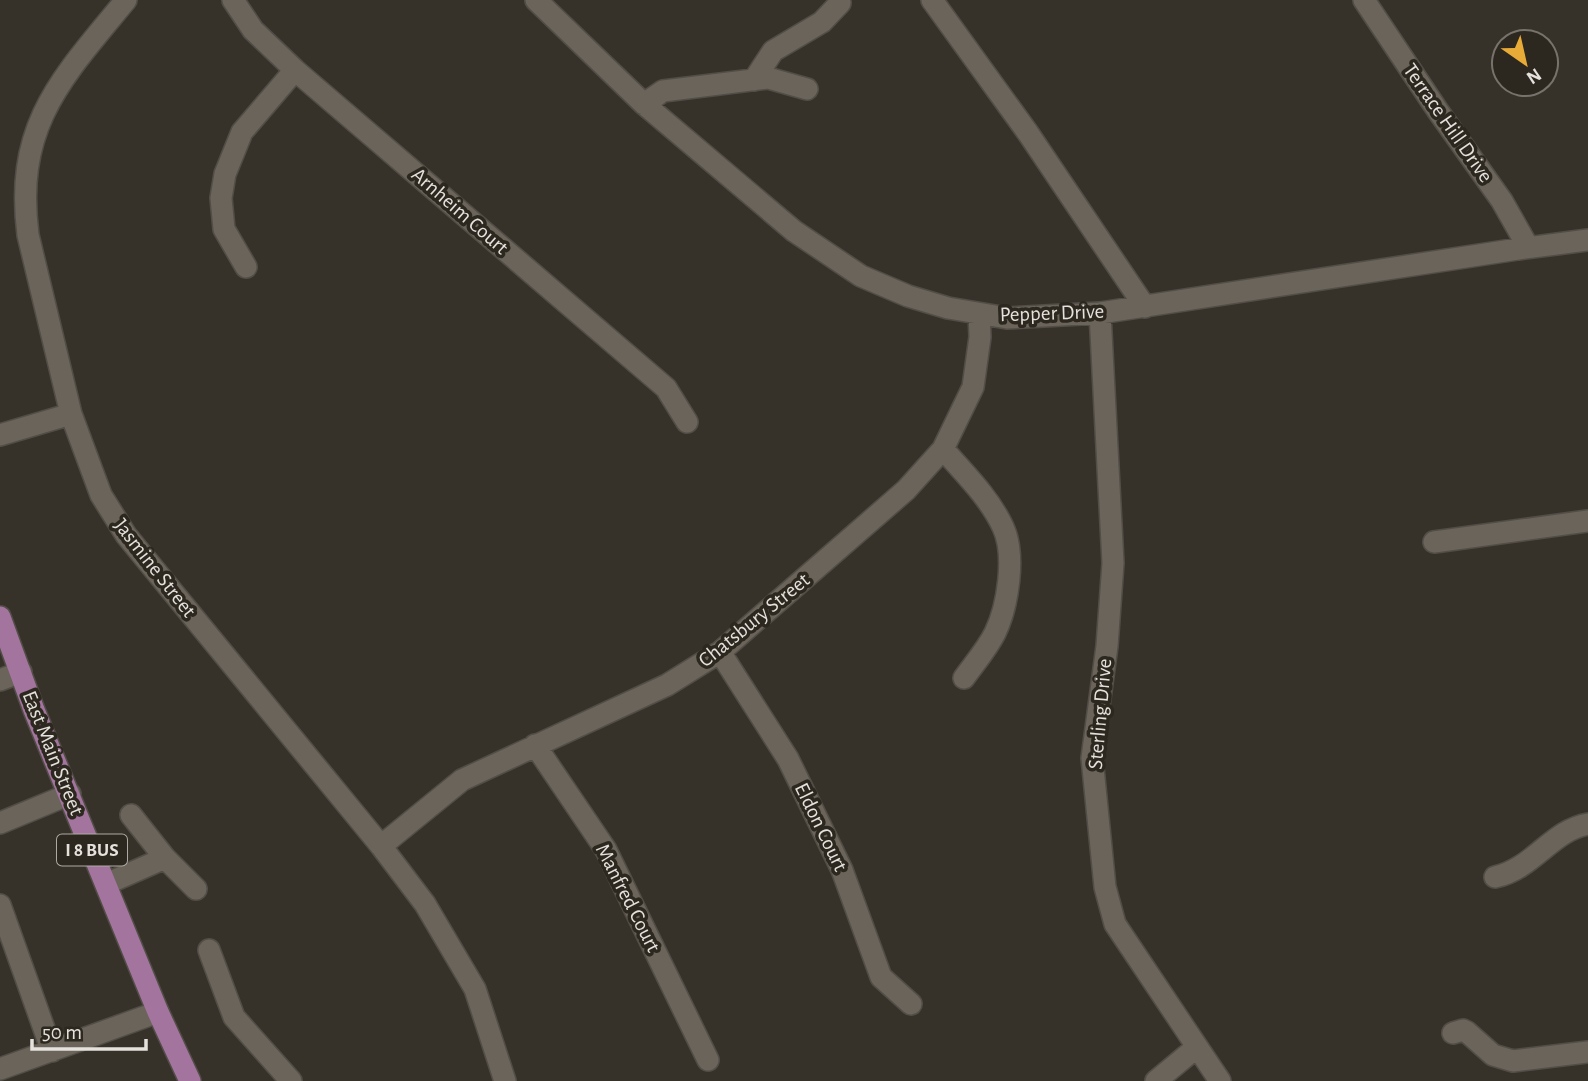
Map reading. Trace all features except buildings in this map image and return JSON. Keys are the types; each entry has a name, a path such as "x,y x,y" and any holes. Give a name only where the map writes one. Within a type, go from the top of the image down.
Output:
{"main road":[{"name":"East Main Street","path":"0,617 34,710 158,1012 190,1081"}],"street":[{"name":"Jasmine Street","path":"126,0 53,92 36,129 27,170 25,214 28,235 71,414 102,495 126,535 381,846 425,904 475,989 505,1081"},
{"name":"Arnheim Court","path":"233,0 253,30 295,70 666,388 687,422"},
{"name":"Pepper Drive","path":"536,0 644,104 794,232 842,265 908,296 979,314 1038,318 1100,313 1588,240"},
{"path":"932,0 1028,133 1146,307"},
{"name":"Terrace Hill Drive","path":"1364,0 1437,111 1503,201 1528,247"},
{"path":"754,80 773,51 822,22 841,4"},
{"path":"246,267 224,229 221,198 225,174 242,132 295,70"},
{"path":"644,104 663,91 768,78 807,89"},
{"name":"Sterling Drive","path":"1100,313 1113,563 1107,646 1092,758 1105,887 1115,924 1220,1081"},
{"name":"Chatsbury Street","path":"381,846 462,780 667,685 720,652 906,490 943,449 973,387 980,337 979,314"},
{"path":"0,435 71,414"},
{"path":"943,449 982,493 1004,528 1009,559 1006,602 995,634 964,678"},
{"path":"1434,542 1588,521"},
{"name":"Eldon Court","path":"720,652 788,758 842,870 881,977 911,1004"},
{"path":"0,680 21,672"},
{"name":"Manfred Court","path":"535,745 606,850 708,1060"},
{"path":"0,823 70,794"},
{"path":"131,815 165,858 196,889"},
{"path":"1495,877 1511,874 1569,830 1588,824"},
{"path":"106,884 165,858"},
{"path":"0,905 52,1051"},
{"path":"209,950 234,1017 291,1081"},
{"path":"0,1069 158,1012"},
{"path":"1453,1033 1463,1030 1493,1055 1513,1061 1588,1052"},
{"path":"1156,1081 1197,1047"}]}
